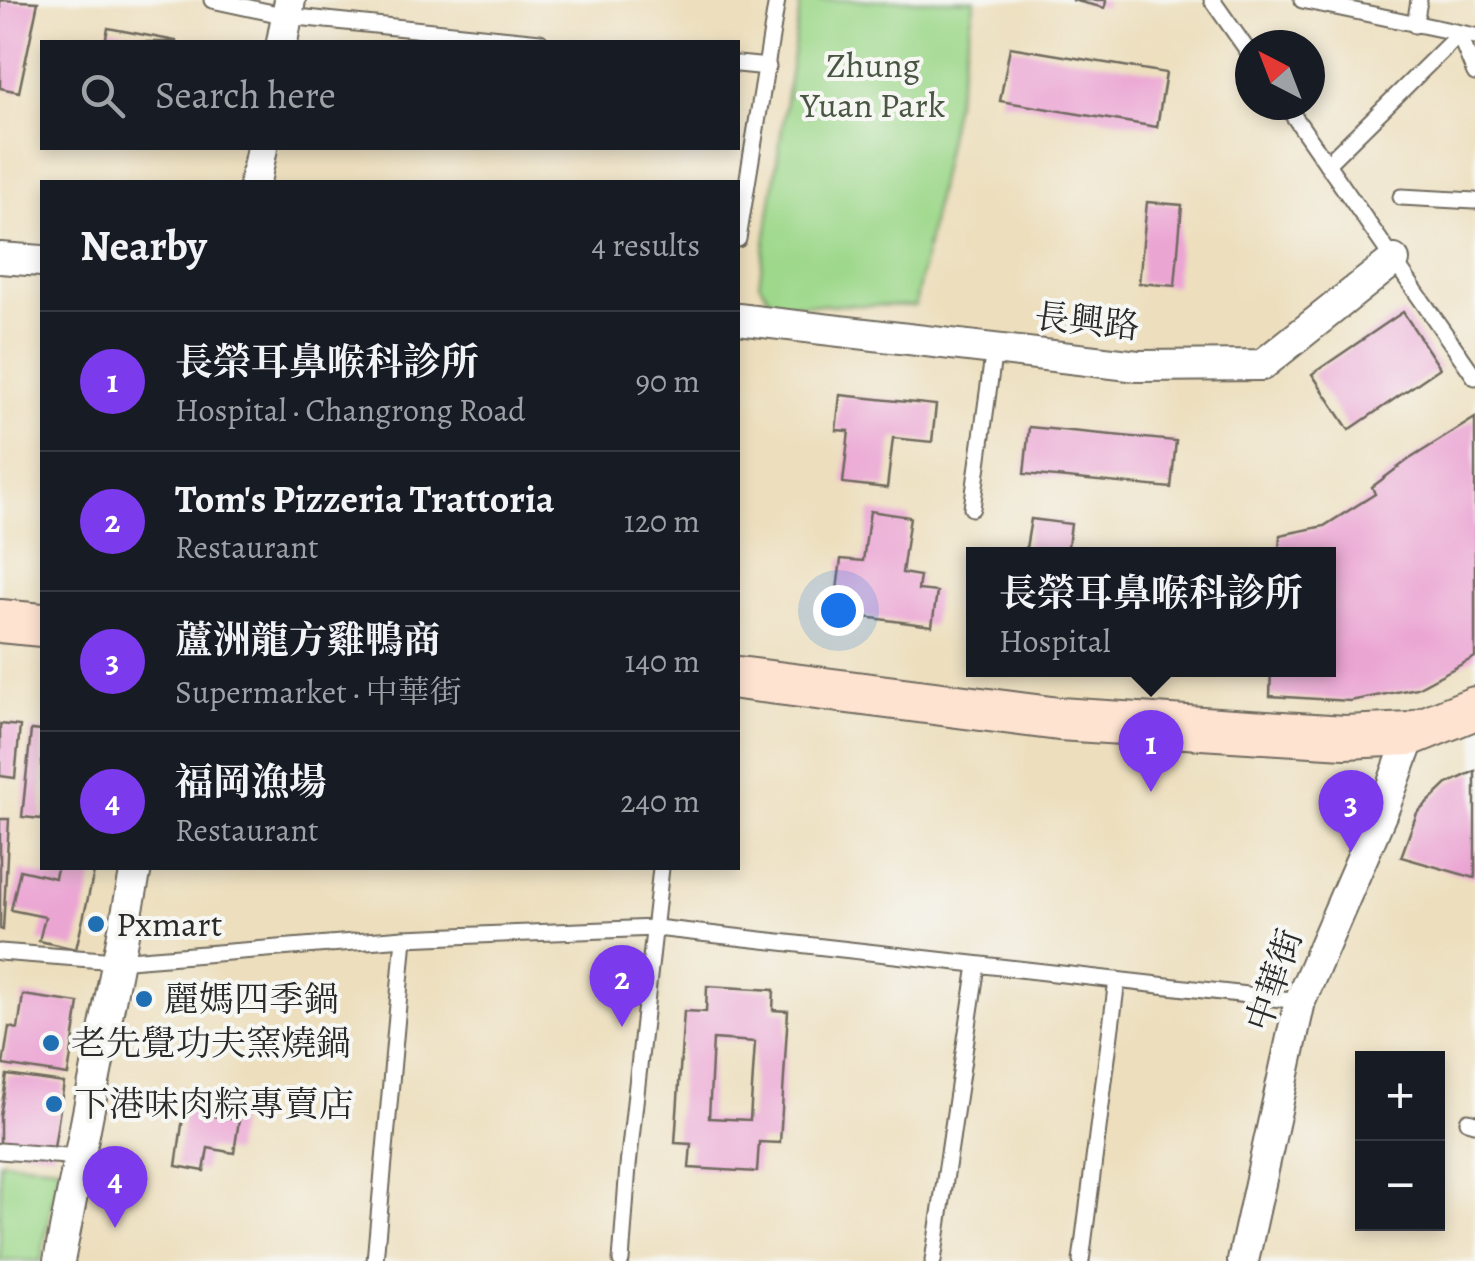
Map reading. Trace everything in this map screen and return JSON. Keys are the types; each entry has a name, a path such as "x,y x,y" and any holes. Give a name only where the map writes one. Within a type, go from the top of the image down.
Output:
{"street":[{"path":"255,180 262,150"},
{"path":"0,258 40,261"},
{"name":"長興路","path":"740,319 1138,366 1262,365 1394,260"},
{"path":"0,622 40,625"},
{"path":"740,678 1059,719 1346,737 1412,734 1475,708"},
{"name":"中華街","path":"1243,1261 1300,1001 1412,734"},
{"path":"58,1261 136,870"}],"lane":[{"path":"212,0 286,20 517,40"},
{"path":"740,228 777,0"},
{"path":"1212,0 1235,33"},
{"path":"1302,0 1467,35"},
{"path":"1415,25 1420,0"},
{"path":"1467,35 1475,73"},
{"path":"1328,164 1467,35"},
{"path":"740,64 768,67"},
{"path":"1297,120 1475,377"},
{"path":"1401,197 1475,201"},
{"path":"972,508 994,348"},
{"path":"1412,734 1475,721"},
{"path":"621,1261 662,870"},
{"path":"0,952 116,961 404,938 656,928 1300,1001"},
{"path":"375,1261 404,938"},
{"path":"933,1261 977,964"},
{"path":"1081,1261 1117,980"},
{"path":"0,1151 80,1158"}],"green space":[{"name":"Zhung Yuan Park","path":"801,0 975,0 915,306 773,304 759,283"},
{"path":"0,1161 59,1166 41,1261 0,1261"}],"building":[{"path":"0,0 38,2 19,92 0,88"},
{"path":"1072,0 1106,0 1105,8"},
{"path":"108,28 171,40 105,40"},
{"path":"1010,47 1166,73 1157,127 1000,101"},
{"path":"1147,202 1182,205 1175,286 1139,283"},
{"path":"1403,312 1440,368 1349,430 1312,374"},
{"path":"840,395 936,405 932,442 893,438 887,488 843,483 849,431 836,430"},
{"path":"1475,418 1475,657 1417,688 1350,701 1270,696 1271,677 1336,677 1336,547 1279,547 1280,535 1324,526 1375,494 1372,487"},
{"path":"1029,427 1176,441 1171,488 1024,474"},
{"path":"870,511 910,517 902,573 920,576 918,590 937,592 932,626 834,613 841,559 863,561"},
{"path":"1031,519 1071,524 1068,547 1026,547"},
{"path":"0,724 20,726 15,778 0,776"},
{"path":"31,730 40,731 40,819 22,817"},
{"path":"1475,771 1475,878 1401,857 1417,813 1447,784"},
{"path":"0,819 9,819 3,930 0,929"},
{"path":"20,870 55,878 57,870 95,870 76,949 39,941 45,917 11,910"},
{"path":"707,986 774,990 773,1010 788,1011 780,1143 759,1142 757,1172 689,1168 691,1144 675,1143 684,1011 706,1012","holes":["713,1039 755,1042 750,1120 709,1118"]},
{"path":"23,995 79,1003 68,1075 3,1065 9,1027 18,1029"},
{"path":"7,1075 64,1083 53,1154 0,1146"},
{"path":"187,1090 217,1095 213,1116 239,1120 234,1153 208,1148 204,1171 176,1166"}],"place":[{"name":"長榮耳鼻喉科診所","path":"1151,792"},
{"name":"蘆洲龍方雞鴨商","path":"1351,852"},
{"name":"Pxmart","path":"96,924"},
{"name":"麗媽四季鍋","path":"144,999"},
{"name":"Tom's Pizzeria Trattoria","path":"622,1027"},
{"name":"老先覺功夫窯燒鍋","path":"51,1043"},
{"name":"下港味肉粽專賣店","path":"54,1104"},
{"name":"福岡漁場","path":"115,1228"}]}
